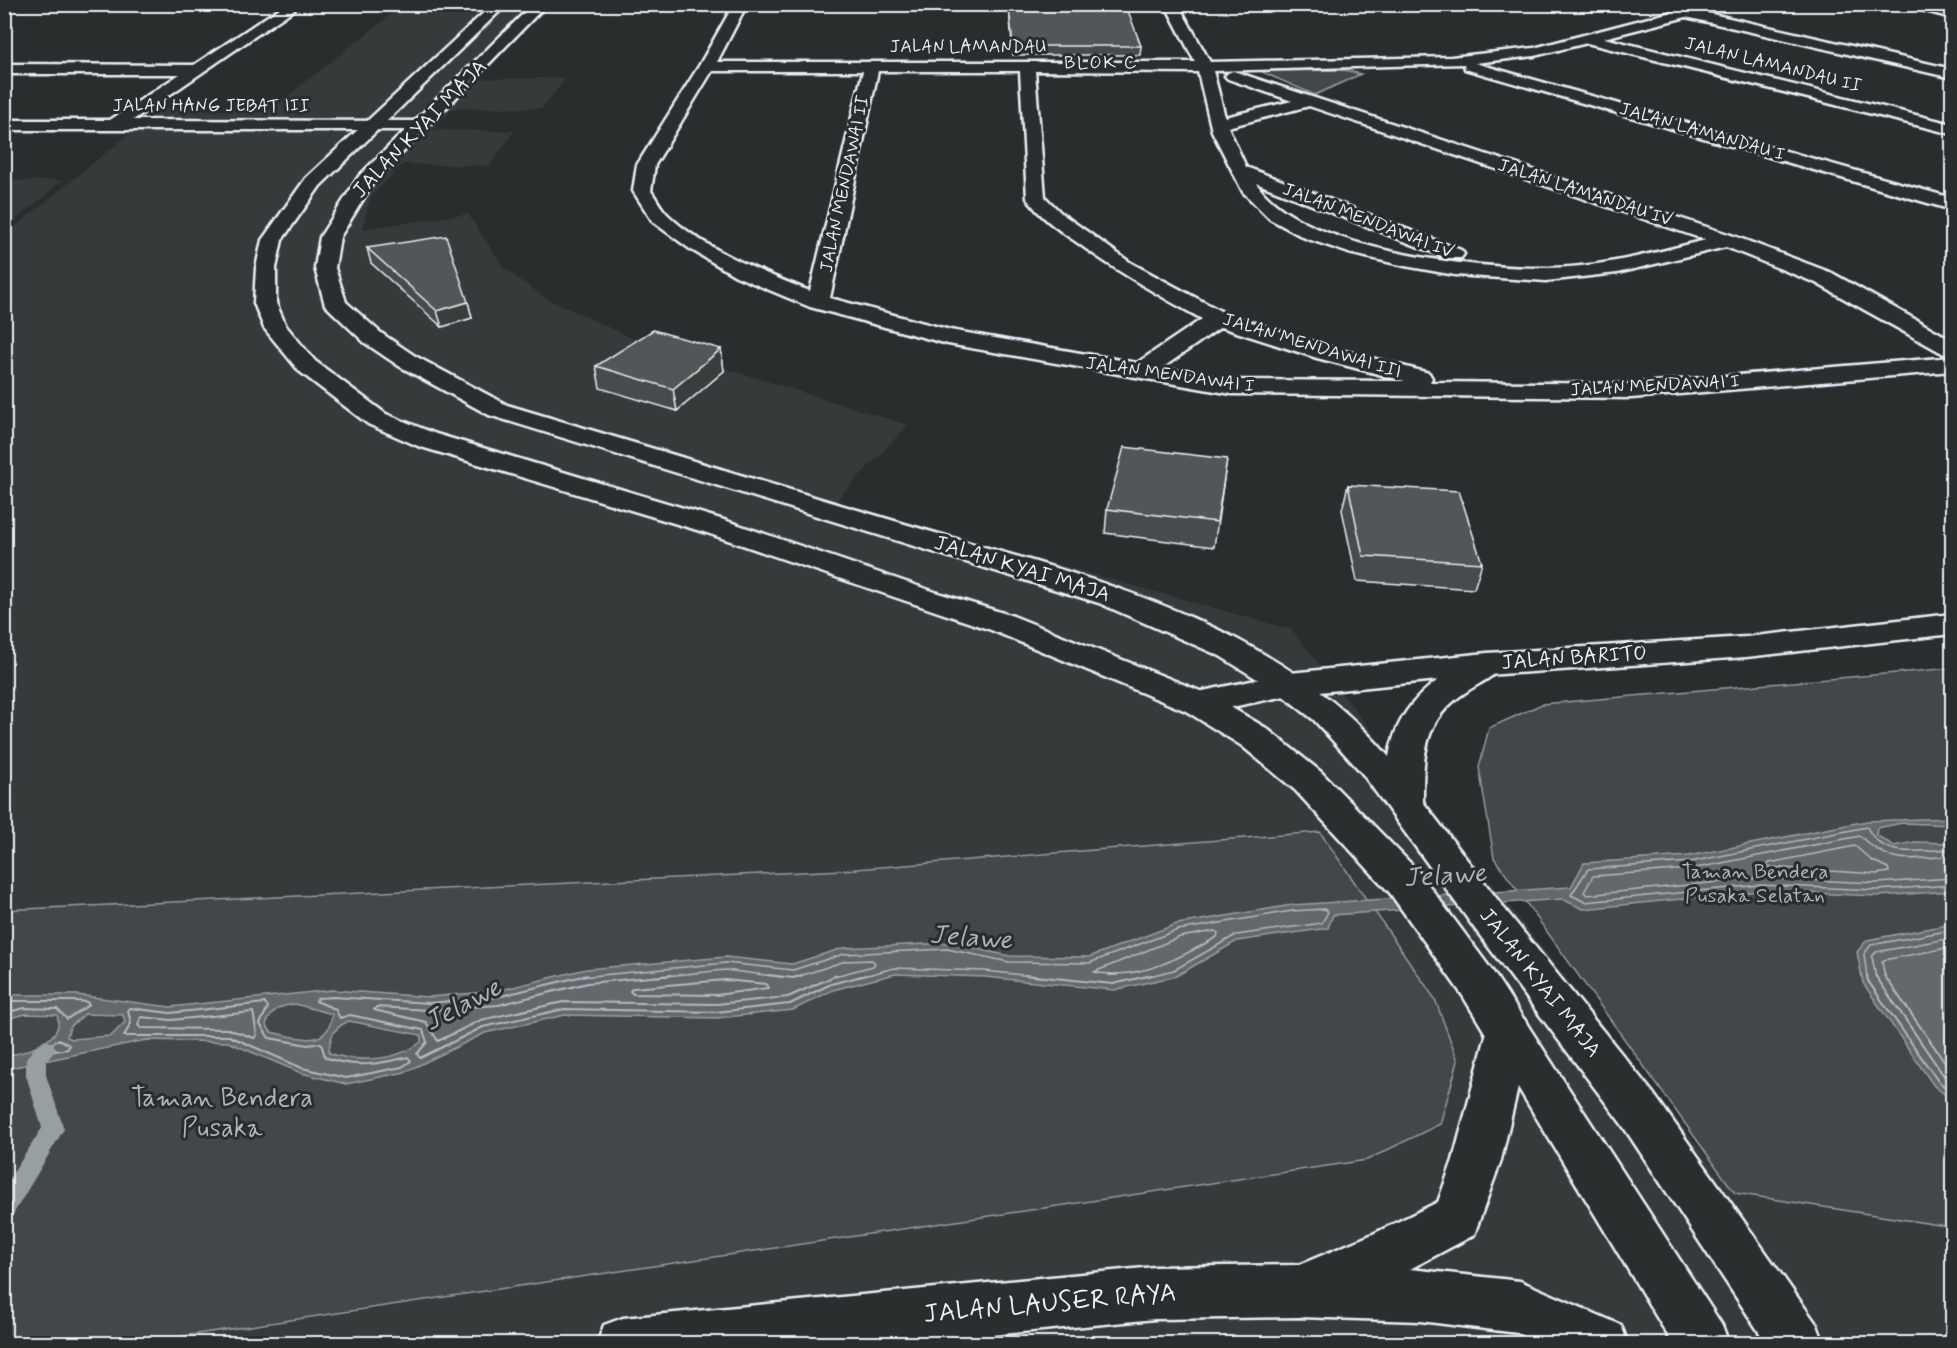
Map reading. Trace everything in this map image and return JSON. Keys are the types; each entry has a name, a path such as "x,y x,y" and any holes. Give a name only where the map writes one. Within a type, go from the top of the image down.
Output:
{"street":[{"path":"113,126 296,4"},
{"name":"JALAN KYAI MAJA","path":"501,4 369,126 313,182 272,240 266,268 266,303 275,328 307,366 377,419 427,440 717,527 927,600 1002,623 1198,703 1254,737 1308,781 1404,882 1478,984 1703,1344"},
{"name":"JALAN KYAI MAJA","path":"541,4 417,126 366,180 330,237 325,268 336,305 373,338 399,355 498,410 1110,596 1232,648 1290,684 1326,712 1375,764 1489,918 1637,1108 1798,1344"},
{"name":"JALAN MENDAWAI I","path":"741,4 707,66 646,165 642,191 660,218 697,245 743,272 818,302 948,337 1232,387 1631,391 1953,364"},
{"name":"JALAN MENDAWAI IV","path":"1171,4 1205,67 1219,124 1252,193 1271,210 1329,240 1377,256 1496,271 1580,273 1727,240"},
{"name":"JALAN LAMANDAU","path":"707,66 1205,67 1451,61 1516,55 1719,4"},
{"path":"1905,4 1953,14"},
{"path":"1685,13 1953,73"},
{"name":"JALAN LAMANDAU II","path":"1585,38 1953,129"},
{"name":"JALAN LAMANDAU I","path":"1451,61 1953,204"},
{"name":"JALAN LAMANDAU","path":"1365,80 1408,63"},
{"name":"JALAN MENDAWAI II","path":"818,302 872,66"},
{"name":"JALAN MENDAWAI III","path":"1027,66 1036,198 1054,217 1124,267 1218,319 1324,353 1468,390"},
{"name":"JALAN LAMANDAU IV","path":"1205,67 1727,240 1824,278 1953,349"},
{"path":"4,69 197,70"},
{"path":"1219,124 1311,101 1332,92"},
{"name":"JALAN HANG JEBAT III","path":"4,125 417,126"},
{"name":"JALAN MENDAWAI IV","path":"1241,171 1496,271"},
{"path":"1140,372 1218,319"},
{"path":"717,527 765,491"},
{"name":"JALAN BARITO","path":"1198,703 1290,684 1487,664 1746,647 1953,624"},
{"path":"1405,804 1404,759 1415,725 1435,698 1487,664"},
{"name":"JALAN LAUSER RAYA","path":"1299,1291 1391,1252 1457,1218 1477,1160 1509,1032"},
{"name":"JALAN LAUSER RAYA","path":"623,1344 1155,1293 1299,1291 1420,1295 1520,1307 1602,1344"}],"shaded area":[{"path":"165,5 975,5 550,8 474,79 566,78 542,108 453,108 433,130 514,131 490,166 403,164 371,196 362,229 468,214 504,268 544,297 638,341 908,425 835,502 1292,630 1735,1193 1952,1227 1952,1343 5,1344 5,235 161,108 267,112 397,10 157,9"},
{"path":"63,180 5,229 5,181"}],"green space":[{"path":"1344,70 1361,74 1315,95 1260,71"},
{"name":"Taman Bendera Pusaka Selatan","path":"1952,668 1952,1227 1735,1193 1494,858 1479,767 1489,728 1542,704"},
{"name":"Taman Bendera Pusaka","path":"1320,832 1435,999 1458,1061 1440,1124 1367,1160 136,1343 5,1343 4,910 844,870"}],"water":[{"name":"Jelawe","path":"1952,818 1952,825 1902,823 1877,828 1876,835 1894,846 1915,842 1952,843 1952,891 1878,896 1760,891 1583,909 1562,899 1333,915 1328,928 1237,941 1176,976 1114,990 985,977 895,974 833,990 793,1010 717,1018 565,1015 485,1033 405,1072 346,1084 301,1073 228,1042 146,1040 5,1069 5,1056 42,1044 50,1039 58,1024 57,1015 26,1014 5,1019 5,995 77,995 170,1007 332,990 429,997 497,991 586,969 726,957 792,964 843,948 948,943 1010,956 1089,957 1177,924 1292,905 1571,887 1584,863 1689,856 1867,821","holes":["295,1004 332,1014 330,1026 325,1033 309,1039 271,1032 266,1024 271,1015 281,1007","85,1014 123,1015 125,1022 111,1036 72,1039 67,1037 70,1027","349,1021 421,1035 421,1042 389,1056 364,1059 340,1056 329,1053 333,1033"]},
{"path":"1952,924 1952,1100 1934,1086 1863,983 1857,952 1867,940"}],"building":[{"path":"1009,8 1127,8 1141,46 1013,46"},
{"path":"446,236 468,302 437,311 367,248"},
{"path":"653,330 721,349 673,389 596,366"},
{"path":"1124,447 1227,459 1217,522 1107,509"},
{"path":"1348,485 1459,491 1482,563 1363,556"}],"waterway":[{"path":"4,1208 53,1129 36,1075 36,1058 46,1049"}],"district":[{"name":"BLOK C","path":"1101,63"}]}
